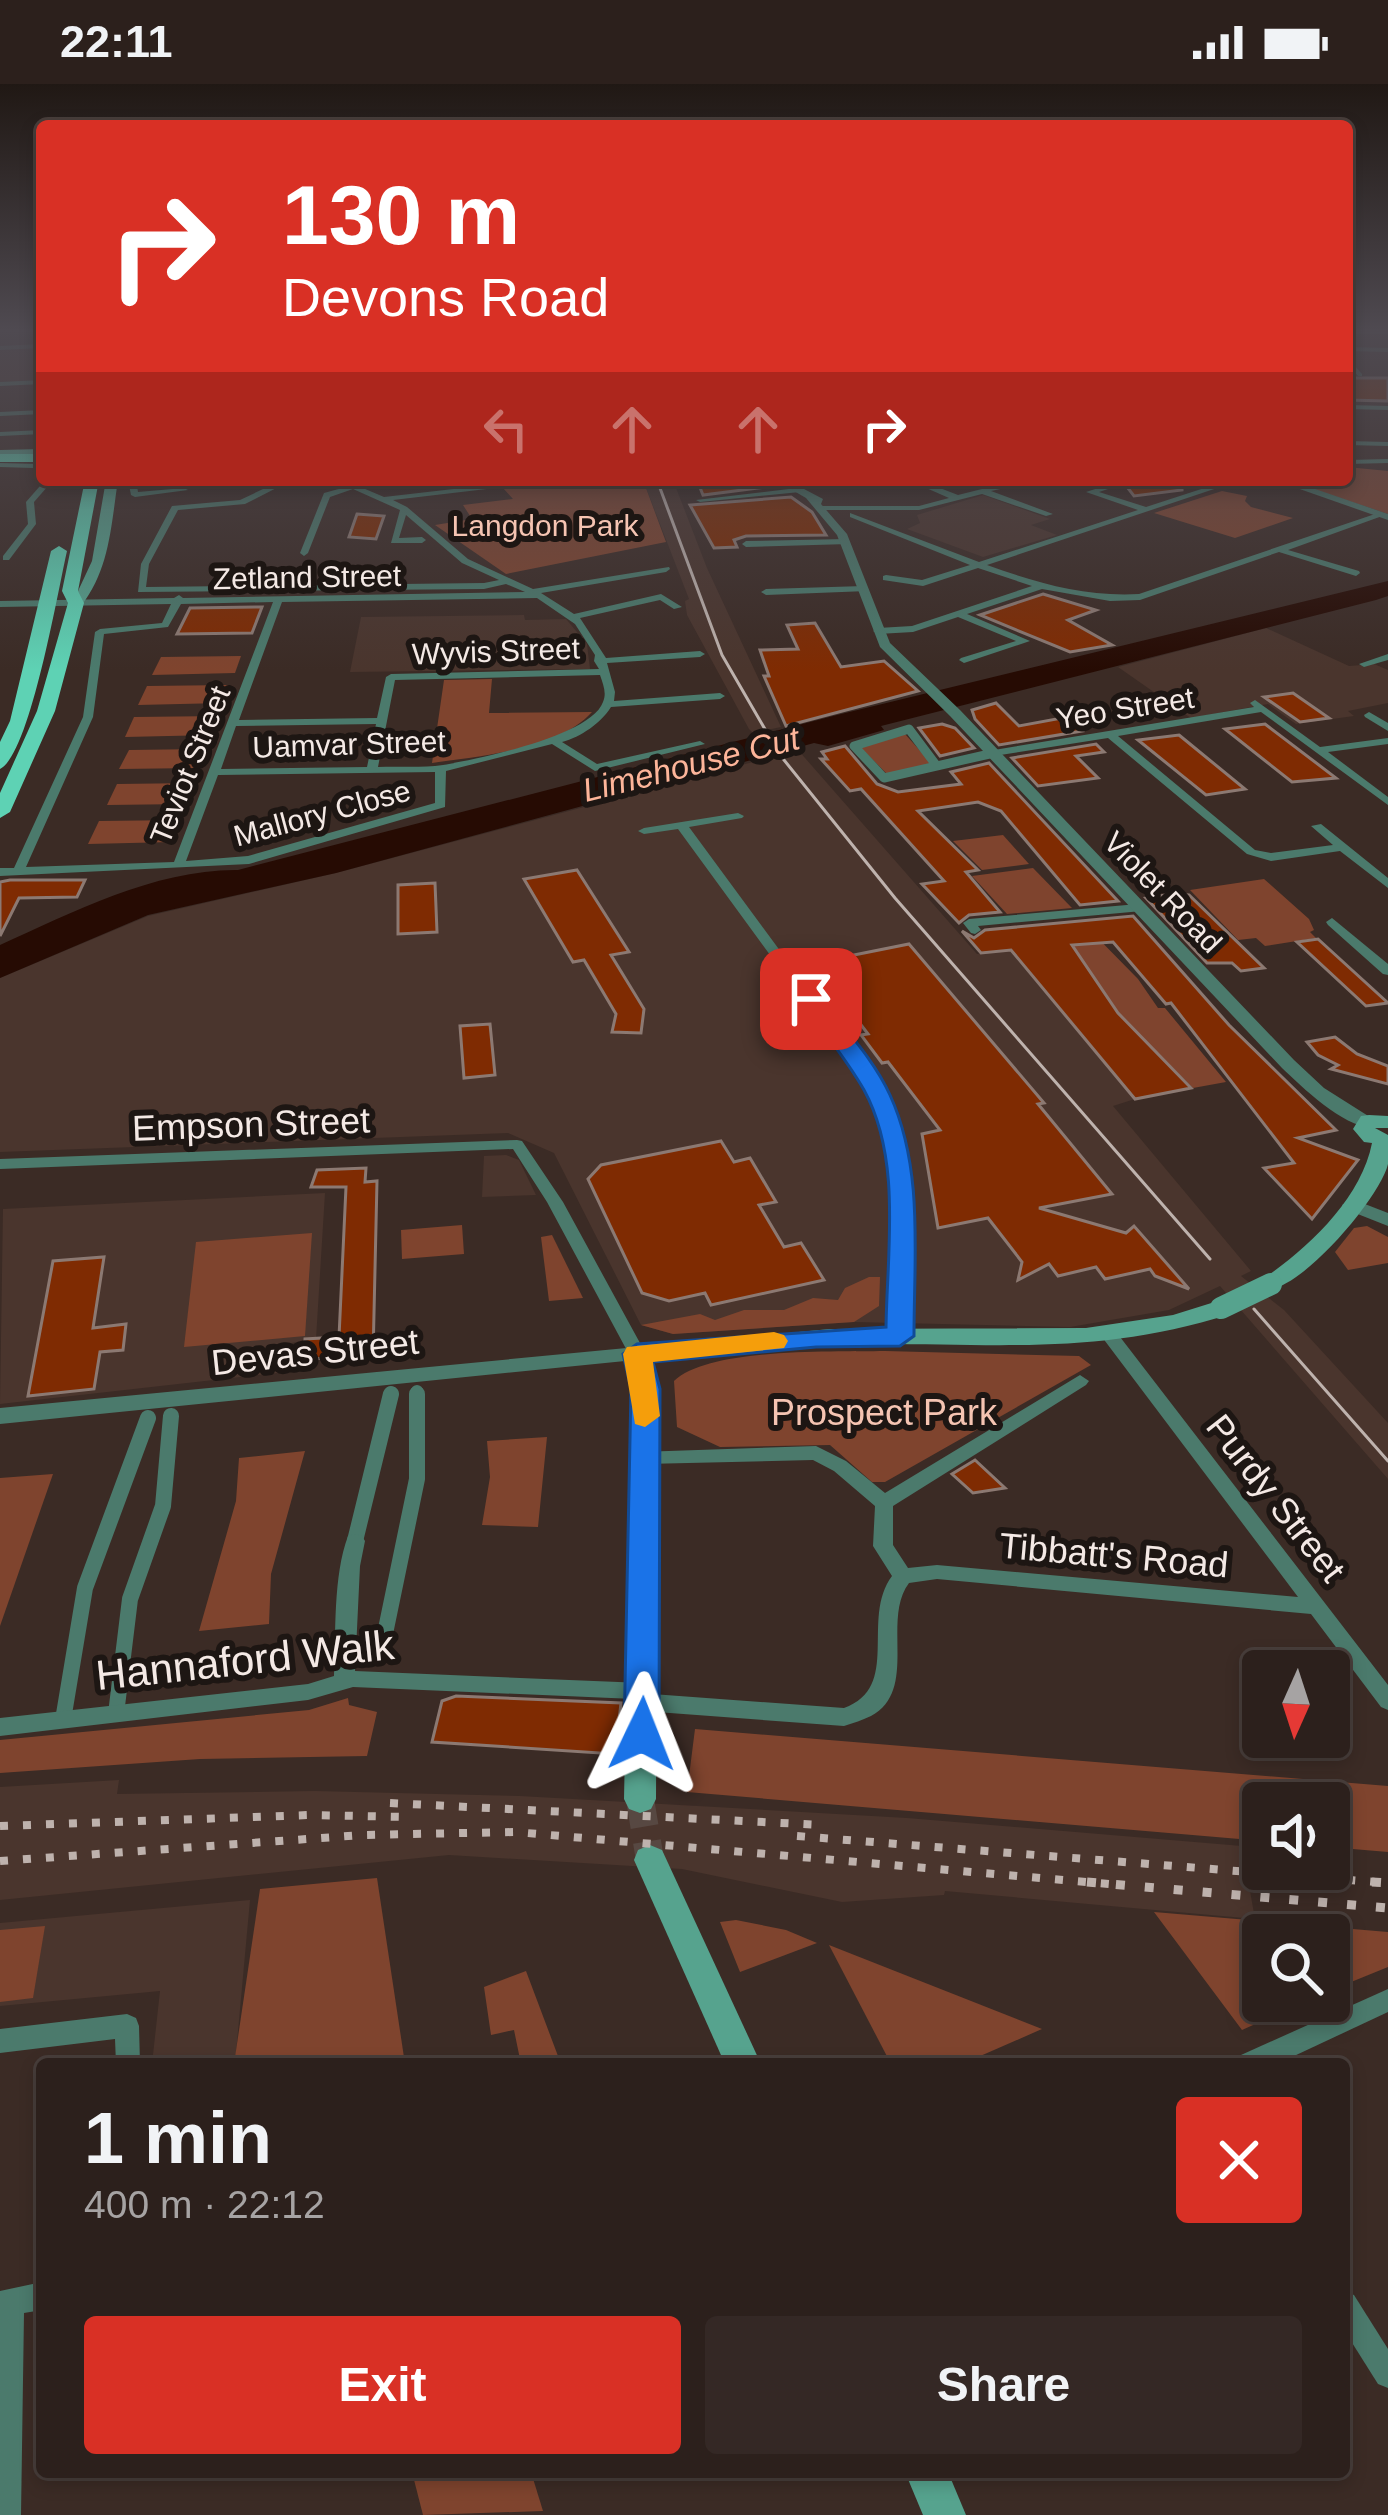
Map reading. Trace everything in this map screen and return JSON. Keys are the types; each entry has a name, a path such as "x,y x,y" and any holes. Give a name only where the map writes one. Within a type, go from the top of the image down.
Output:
{"highway":[{"path":"0,456 36,453"},
{"path":"0,812 37,739 62,635 76,603 70,592 91,486"},
{"path":"0,764 72,488"}],"main road":[{"path":"76,603 85,594 100,551 111,486"},
{"path":"640,1798 646,1389 637,1354 816,1338 1032,1342 1112,1337 1221,1308 1270,1285 1301,1263 1352,1205 1382,1160 1381,1132"},
{"path":"650,1860 740,2058"},
{"path":"929,2478 945,2515"}],"street":[{"path":"0,456 36,467"},
{"path":"1353,462 1388,461"},
{"path":"0,576 32,524 30,502 38,486"},
{"path":"133,486 136,509"},
{"path":"255,486 271,486"},
{"path":"347,486 404,509 468,563 574,617 589,635 610,692 608,704 720,696"},
{"path":"384,499 508,486"},
{"path":"790,486 825,508 843,536 878,631 913,629 1045,584"},
{"path":"926,486 954,498"},
{"path":"977,486 1049,514"},
{"path":"825,508 919,508 1002,486"},
{"path":"1112,486 1090,493 1146,510"},
{"path":"886,578 923,583 1219,486"},
{"path":"1297,486 1385,516"},
{"path":"18,872 87,720 100,632 168,623 180,597 140,589 148,555 175,508 242,502 259,496 265,488"},
{"path":"304,553 327,495 350,488"},
{"path":"135,495 184,490"},
{"path":"700,500 797,490"},
{"path":"404,509 394,541 422,540"},
{"path":"853,515 1081,597 1132,599 1315,535 1385,516"},
{"path":"398,527 421,524"},
{"path":"746,544 843,536"},
{"path":"1276,549 1356,573"},
{"name":"Zetland Street","path":"180,597 278,602 534,594 666,569"},
{"name":"Zetland Street","path":"0,604 484,586 507,580"},
{"path":"766,592 863,589"},
{"path":"574,617 658,597 676,607"},
{"name":"Teviot Street","path":"0,872 179,865 278,602"},
{"path":"957,614 1025,641 964,660"},
{"name":"Violet Road","path":"878,631 884,644 955,712 1304,1080 1381,1132"},
{"name":"Wyvis Street","path":"382,721 391,677 601,666 700,654"},
{"name":"Uamvar Street","path":"215,772 440,769 555,742 581,730 608,704"},
{"name":"Yeo Street","path":"994,753 1259,706 1318,750"},
{"path":"1369,715 1388,728"},
{"path":"234,724 382,721 372,769"},
{"path":"936,765 908,729 854,746 884,778 994,753"},
{"path":"1111,735 1251,852 1270,857 1343,847"},
{"path":"1318,750 1388,740"},
{"path":"555,742 595,768 700,744"},
{"path":"1318,750 1388,802"},
{"name":"Mallory Close","path":"179,865 249,860 441,805 440,769"},
{"path":"644,831 738,816"},
{"path":"681,825 877,1092 900,1175 900,1336"},
{"path":"1317,826 1388,884"},
{"path":"969,923 1138,908"},
{"path":"1332,922 1388,971"},
{"name":"Empson Street","path":"0,1164 517,1144 555,1202 637,1354"},
{"path":"1352,1205 1388,1220"},
{"name":"Purdy Street","path":"1112,1337 1388,1701"},
{"name":"Devas Street","path":"0,1416 637,1354"},
{"path":"884,1503 1080,1381"},
{"path":"380,1653 417,1479 416,1391"},
{"path":"344,1681 350,1566 391,1394"},
{"path":"116,1714 130,1599 163,1506 171,1416"},
{"path":"63,1720 85,1588 148,1418"},
{"path":"645,1457 816,1453 840,1466 884,1503"},
{"path":"884,1503 883,1546 903,1576"},
{"name":"Tibbatt's Road","path":"903,1576 937,1572 1318,1607"},
{"name":"Hannaford Walk","path":"0,1727 308,1692 344,1681 643,1697 858,1715 881,1694 893,1586 903,1576"},
{"path":"1263,2058 1388,2000"},
{"path":"0,2041 128,2026 128,2058"},
{"path":"6,2515 6,2303 36,2297"},
{"path":"1350,2314 1388,2374"}],"shaded area":[{"path":"645,486 675,486 707,568 781,727 753,733 749,729 687,615 685,601 689,599"},
{"path":"983,495 1050,519 1031,525 1057,535 983,557 907,529 920,523 917,515"},
{"path":"524,615 525,620 566,619 587,644 590,669 350,672 361,617"},
{"path":"1266,628 1349,666 1374,664 1388,670 1388,703 1348,711 1354,716 1296,724 1268,704 1191,718 1118,667"},
{"path":"798,750 977,954 1011,950 1135,1099 1113,1106 1251,1271 1241,1276 1284,1310 1388,1423 1388,1479 1220,1286 1169,1310 1070,1327 854,1322 673,1334 641,1325 554,1153 508,1133 0,1152 0,978 148,916 336,873"},
{"path":"484,1156 519,1160 536,1195 482,1197"},
{"path":"325,1193 316,1339 285,1344 286,1372 0,1404 3,1209"},
{"path":"119,1780 117,1794 315,1791 520,1796 907,1818 1242,1846 1242,1890 1250,1890 1254,1914 1242,1914 1242,1918 945,1891 944,1895 842,1902 682,1869 449,1855 0,1900 0,1787"},
{"path":"250,1900 236,2058 153,2058 160,1991 0,2006 0,1923"}],"green space":[{"path":"1353,468 1388,471 1388,514 1304,486 1353,486"},
{"name":"Langdon Park","path":"645,486 666,542 506,574 435,525 472,519 463,505 513,499 503,488"},
{"path":"1222,491 1247,496 1251,507 1293,518 1235,538 1154,513"},
{"path":"241,656 235,673 152,675 161,657"},
{"path":"492,679 489,713 592,712 577,725 539,743 432,763 444,680"},
{"path":"230,685 223,703 138,705 147,686"},
{"path":"221,716 213,735 125,737 134,717"},
{"path":"905,734 932,764 887,774 860,747"},
{"path":"205,749 197,768 119,769 129,750"},
{"path":"196,783 187,804 107,805 117,784"},
{"path":"181,820 172,842 88,844 99,821"},
{"path":"1003,835 1029,864 982,870 953,841"},
{"path":"1033,868 1072,908 1007,914 972,876"},
{"path":"1264,879 1309,919 1316,938 1265,946 1256,938 1238,940 1190,890"},
{"path":"1083,923 1138,979 1158,1008 1165,1008 1226,1082 1193,1088 1118,1013 1056,925"},
{"path":"462,1225 464,1254 402,1259 401,1230"},
{"path":"1367,1226 1388,1237 1388,1263 1348,1270 1335,1252 1354,1228"},
{"path":"312,1233 305,1336 184,1347 196,1242"},
{"path":"552,1235 583,1298 549,1301 541,1237"},
{"path":"880,1277 879,1306 854,1322 673,1334 641,1325 700,1314 715,1320 744,1310 784,1310 813,1298 838,1300 845,1288"},
{"name":"Prospect Park","path":"885,1351 1079,1356 1091,1365 885,1482 872,1482 830,1445 720,1447 677,1427 674,1381 691,1370 743,1357"},
{"path":"547,1437 538,1527 482,1525 490,1477 487,1441"},
{"path":"305,1451 271,1574 269,1624 199,1631 236,1501 239,1458"},
{"path":"53,1474 0,1626 0,1478"},
{"path":"348,1698 349,1705 377,1712 367,1756 200,1759 0,1773 0,1740 309,1710"},
{"path":"695,1729 1339,1782 1242,1782 1242,1839 687,1792"},
{"path":"1350,1783 1388,1786 1388,1852 1350,1849"},
{"path":"377,1878 404,2058 235,2058 260,1889"},
{"path":"1154,1912 1242,1920 1242,2022 1260,2022 1242,2030"},
{"path":"736,1920 786,1930 817,1943 740,1972 720,1922"},
{"path":"45,1926 33,1998 0,2002 0,1930"},
{"path":"1350,1929 1388,1932 1388,1967 1350,1982"},
{"path":"829,1945 1042,2029 976,2058 888,2058"},
{"path":"526,1971 559,2058 520,2058 514,2030 491,2035 484,1987"},
{"path":"414,2478 533,2478 543,2511 423,2515"}],"water":[{"name":"Limehouse Cut","path":"1388,581 1388,596 1376,600 881,726 884,730 828,746 814,743 336,873 148,915 0,978 0,945 146,885 238,870 837,715"}],"building":[{"path":"699,486 773,486 703,495"},
{"path":"1182,486 1182,490 1134,496 1127,487"},
{"path":"791,497 812,512 826,535 746,536 734,540 737,547 714,548 690,505"},
{"path":"357,514 384,516 376,539 349,537"},
{"path":"1043,594 1096,610 1068,620 1112,645 1070,652 980,615"},
{"path":"262,607 252,633 177,634 190,608"},
{"path":"815,623 841,667 884,661 918,691 786,726 764,676 769,676 760,650 798,649 787,625"},
{"path":"1293,693 1329,718 1300,722 1264,697"},
{"path":"996,703 1019,726 1067,717 1082,731 999,745 972,710"},
{"path":"942,724 955,728 974,748 940,756 919,728"},
{"path":"1265,724 1336,778 1292,782 1225,729"},
{"path":"1179,735 1245,789 1206,795 1138,740"},
{"path":"1096,744 1104,752 1076,756 1098,778 1038,786 1012,758"},
{"path":"845,746 877,784 898,792 961,784 951,772 989,763 1118,901 1080,905 1001,811 978,802 918,811 978,870 966,872 1000,912 969,915 959,923 922,884 944,881 861,789 850,791 821,759 827,759 822,752"},
{"path":"577,870 629,952 611,955 644,1009 641,1033 612,1032 616,1014 584,960 573,962 524,879"},
{"path":"85,880 77,897 19,898 0,936 0,882"},
{"path":"435,883 437,932 398,934 398,885"},
{"path":"1189,895 1264,968 1241,971 1232,963 1207,963 1146,898"},
{"path":"1133,916 1229,1025 1336,1130 1298,1138 1358,1160 1312,1219 1264,1168 1294,1163 1171,1003 1166,1004 1113,942 1072,945 1118,1013 1191,1088 1135,1099 1011,950 981,953 962,931 974,938 985,930"},
{"path":"1318,939 1388,1003 1366,1006 1297,942"},
{"path":"909,944 1044,1103 1038,1104 1112,1194 1039,1208 1126,1233 1134,1226 1189,1289 1155,1276 1150,1269 1105,1279 1096,1267 1058,1276 1049,1264 1018,1280 1022,1262 988,1218 938,1228 922,1134 940,1130 888,1062 882,1063 861,1035 868,1034 814,963"},
{"path":"490,1024 495,1075 464,1078 460,1026"},
{"path":"1335,1037 1357,1054 1388,1066 1388,1084 1331,1069 1338,1065 1318,1055 1307,1042"},
{"path":"721,1141 734,1162 750,1158 776,1202 759,1205 784,1247 801,1243 824,1280 711,1305 705,1293 669,1301 642,1293 588,1179 601,1165"},
{"path":"366,1168 365,1182 377,1181 373,1357 304,1359 305,1339 339,1337 346,1187 311,1187 317,1170"},
{"path":"104,1257 93,1328 126,1324 123,1350 100,1352 94,1389 28,1396 53,1261"},
{"path":"975,1460 1005,1488 973,1493 952,1474"},
{"path":"456,1696 621,1703 615,1754 432,1742 442,1701"}],"tunnel":[{"path":"640,1799 650,1860"}],"tram line":[{"path":"659,486 722,655 780,755 895,898 1210,1259"},
{"path":"1254,1309 1388,1461"}],"railway":[{"path":"390,1803 821,1825"},
{"path":"0,1826 310,1815 408,1817"},
{"path":"0,1861 363,1835 515,1832 1121,1885"},
{"path":"797,1836 1388,1883 1372,1882"},
{"path":"1087,1882 1388,1908"}],"slow traffic":[{"path":"645,1416 646,1389 637,1354 774,1341"}],"route":[{"path":"642,1734 646,1389 637,1354 816,1338 900,1336 900,1175 893,1142 877,1092 811,999"}]}
